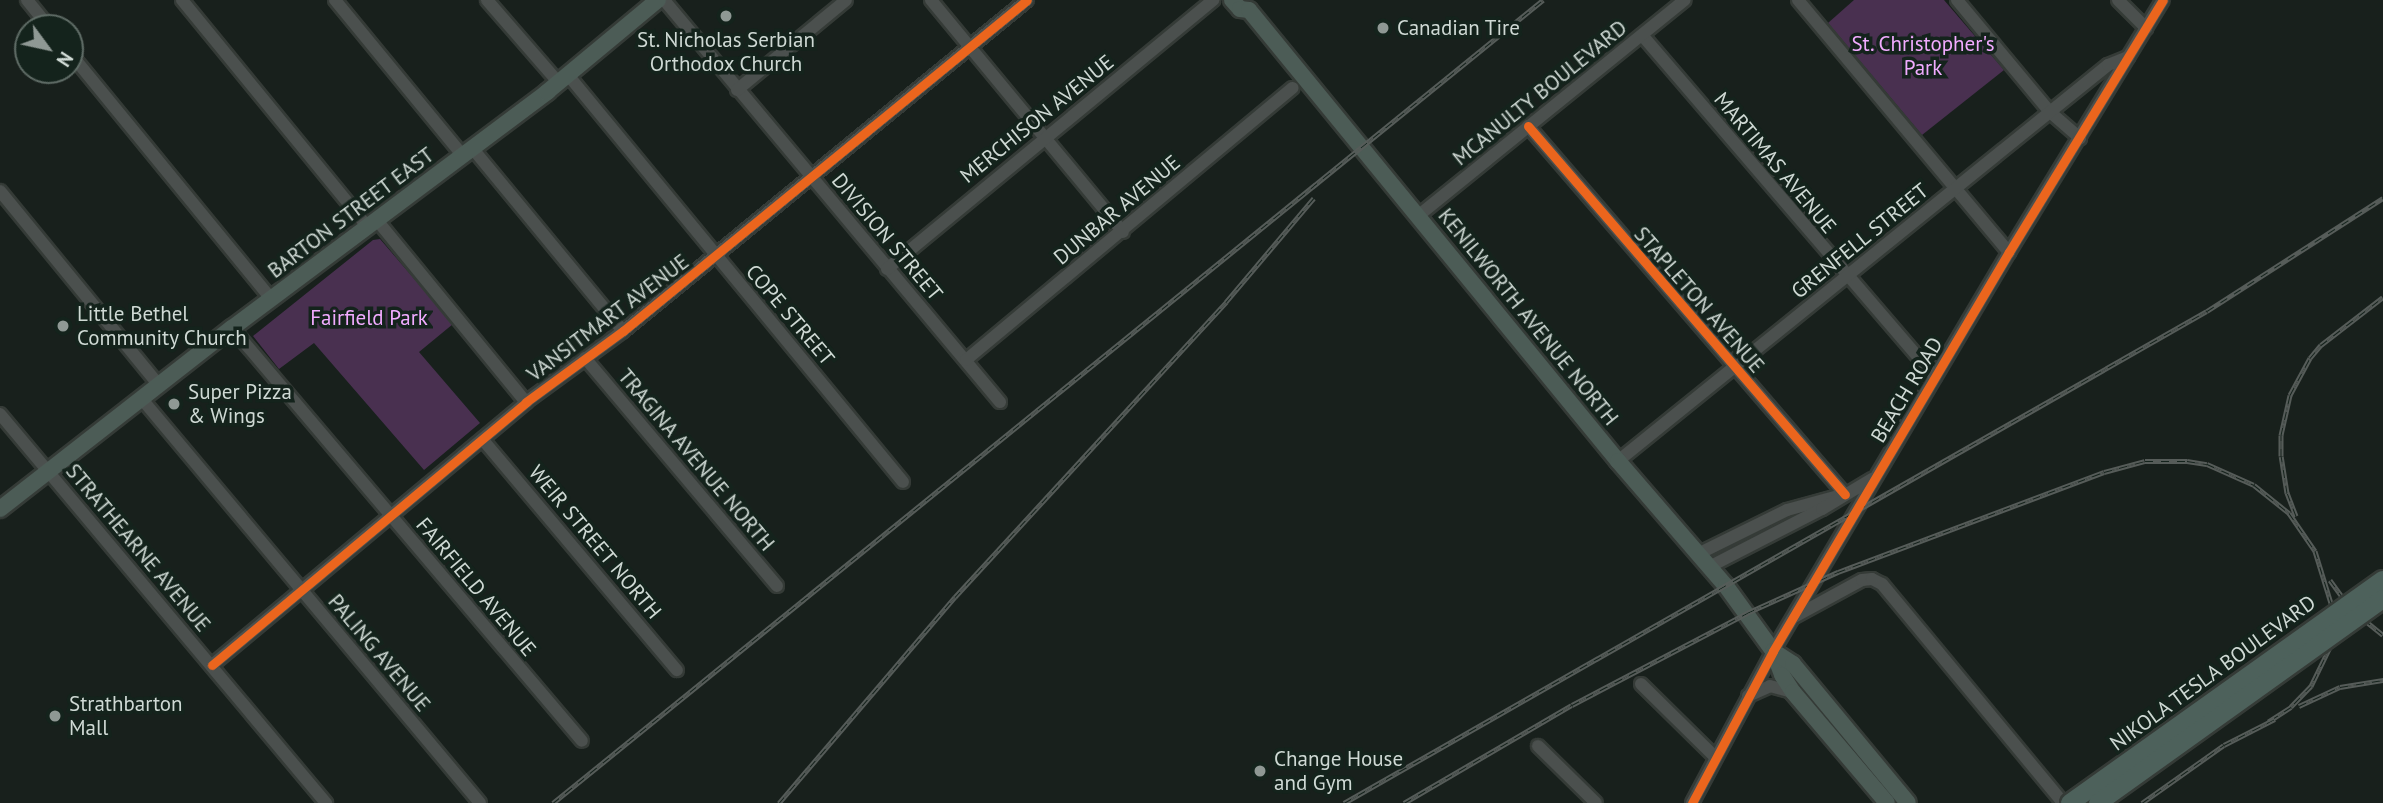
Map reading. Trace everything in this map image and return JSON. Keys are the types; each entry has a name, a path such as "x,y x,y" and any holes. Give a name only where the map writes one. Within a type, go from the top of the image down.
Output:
{"highway":[{"name":"NIKOLA TESLA BOULEVARD","path":"2071,803 2383,580"},
{"name":"NIKOLA TESLA BOULEVARD","path":"2098,803 2383,601"}],"main road":[{"name":"BARTON STREET EAST","path":"0,509 232,328 468,153 658,0"},
{"name":"KENILWORTH AVENUE NORTH","path":"1232,0 1240,9 1250,5 1618,461 1709,566 1773,650 1782,675 1793,692 1887,803"},
{"path":"2071,803 2342,607 2383,570"},
{"path":"2088,803 2383,601"},
{"name":"KENILWORTH AVENUE NORTH","path":"1773,650 1793,664 1908,803"}],"street":[{"path":"27,0 38,14"},
{"path":"182,0 526,402"},
{"path":"334,0 623,331"},
{"name":"COPE STREET","path":"487,0 563,79 716,256 903,482"},
{"name":"DIVISION STREET","path":"664,0 1000,402"},
{"path":"737,90 846,0"},
{"path":"931,0 1123,232"},
{"name":"VANSITMART AVENUE","path":"212,665 526,402 623,331 1027,0"},
{"name":"MERCHISON AVENUE","path":"887,269 1213,0"},
{"name":"MCANULTY BOULEVARD","path":"1419,216 1685,0"},
{"path":"1798,0 2009,252"},
{"path":"1956,0 2050,112 2080,138"},
{"path":"2118,0 2146,28"},
{"name":"BEACH ROAD","path":"1692,803 1773,650 2009,252 2163,0"},
{"name":"MARTIMAS AVENUE","path":"1642,35 1935,377"},
{"name":"GRENFELL STREET","path":"1618,461 2108,65 2129,57"},
{"path":"84,69 271,299"},
{"name":"DUNBAR AVENUE","path":"966,360 1123,232 1292,88"},
{"name":"STAPLETON AVENUE","path":"1528,126 1845,495"},
{"path":"0,191 159,385"},
{"name":"FAIRFIELD AVENUE","path":"232,328 582,741"},
{"name":"TRAGINA AVENUE NORTH","path":"585,358 777,586"},
{"name":"PALING AVENUE","path":"141,398 480,803"},
{"name":"STRATHEARNE AVENUE","path":"0,414 326,803"},
{"name":"WEIR STREET NORTH","path":"483,440 677,670"},
{"path":"1709,566 1845,495 1877,475"},
{"path":"1698,554 1787,510 1845,495"},
{"path":"1794,617 1862,580 1872,579 1882,584 2063,803"},
{"path":"1641,684 1715,758"},
{"path":"1748,696 1770,686 1793,692"},
{"path":"1538,746 1596,803"}],"green space":[{"name":"St. Christopher's Park","path":"1854,0 1944,0 2004,70 1922,135 1828,23"},
{"name":"Fairfield Park","path":"380,239 453,324 419,352 480,423 424,470 314,343 279,369 253,336 373,240"}],"railway":[{"path":"553,803 1543,0"},
{"path":"779,803 955,597 1226,302 1314,198"},
{"path":"1344,803 2207,311 2383,198"},
{"path":"2296,516 2287,493 2281,456 2281,435 2290,395 2310,358 2321,345 2383,297"},
{"path":"1404,803 1572,705 1747,613 1838,572 2104,472 2145,461 2207,464 2254,485 2289,513 2315,551 2331,603 2331,645 2311,686 2291,707 2268,722"},
{"path":"2330,580 2351,609 2383,635"},
{"path":"2299,706 2340,687 2383,680"},
{"path":"2142,803 2224,745 2275,719"}],"cycle path":[{"path":"212,665 526,402 623,331 1027,0"},
{"path":"1692,803 1773,651 2009,252 2163,0"},
{"path":"1528,126 1845,495"}],"place":[{"name":"St. Nicholas Serbian Orthodox Church","path":"726,16"},
{"name":"Canadian Tire","path":"1383,28"},
{"name":"Little Bethel Community Church","path":"63,326"},
{"name":"Super Pizza & Wings","path":"174,404"},
{"name":"Strathbarton Mall","path":"55,716"},
{"name":"Change House and Gym","path":"1260,771"}]}
